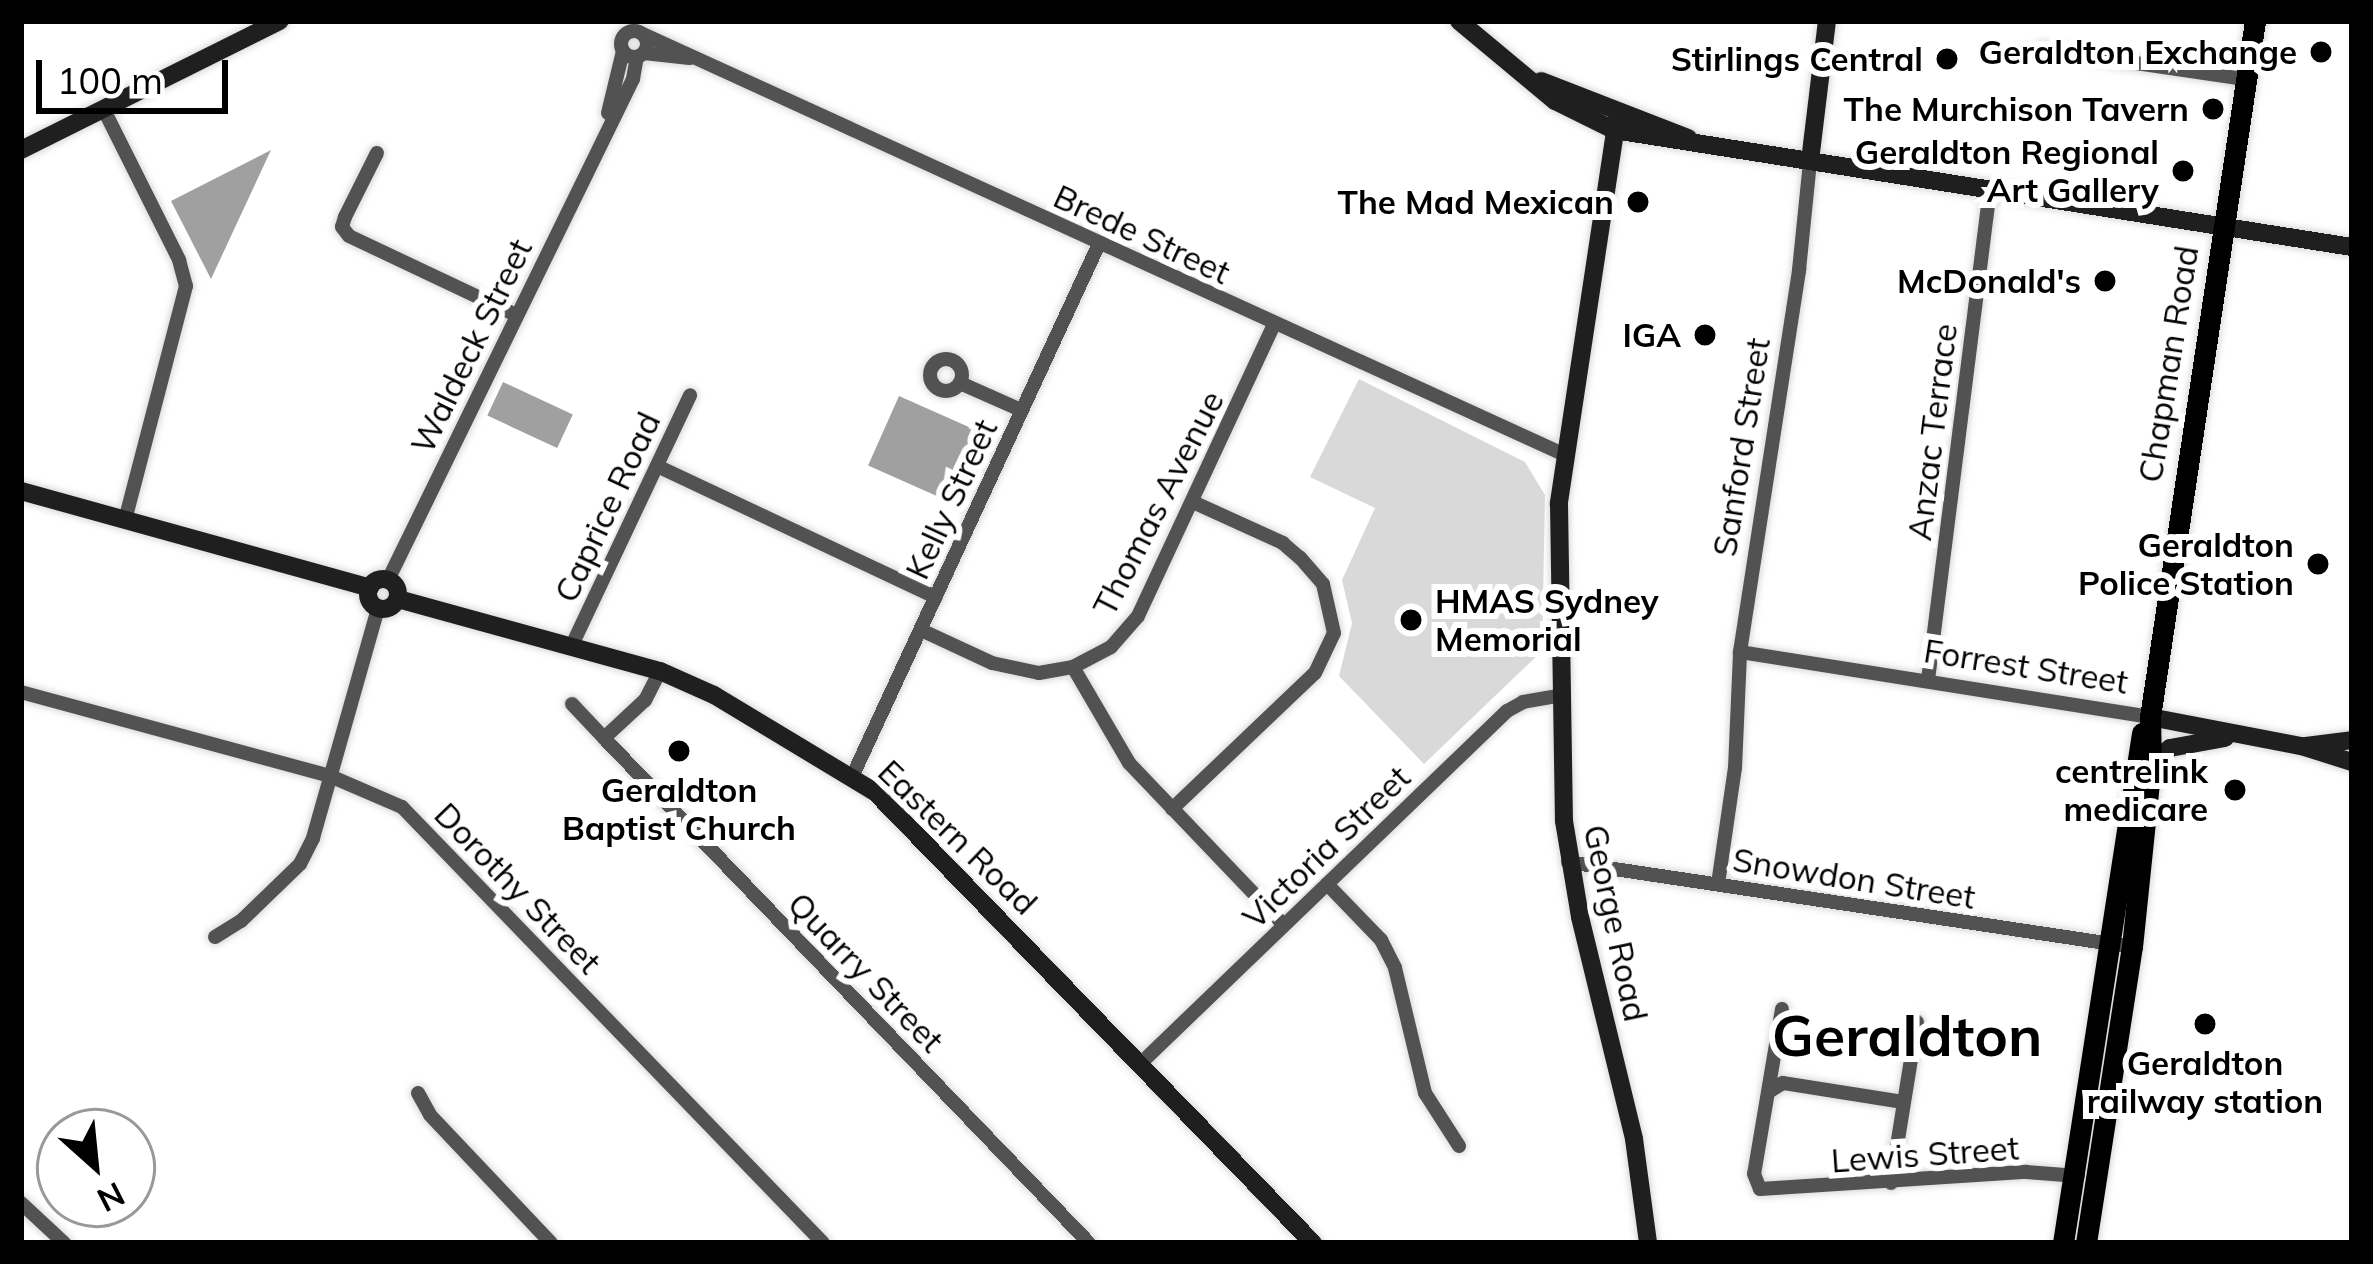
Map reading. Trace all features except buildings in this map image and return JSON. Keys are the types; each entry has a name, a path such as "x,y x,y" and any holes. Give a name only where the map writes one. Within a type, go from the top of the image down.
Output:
{"main road":[{"name":"Chapman Road","path":"2063,1243 2083,1176 2132,947 2151,764 2150,717 2255,21"},
{"name":"Chapman Road","path":"2086,1243 2083,1176 2108,944 2140,738 2150,717"}],"street":[{"path":"21,150 280,21"},
{"path":"1459,21 1525,75 1616,121 1659,123 1700,144 2352,247"},
{"name":"Sanford Street","path":"1718,884 1735,768 1740,652 1799,270 1827,21"},
{"path":"635,28 635,53"},
{"path":"635,28 635,53"},
{"name":"Brede Street","path":"635,28 1562,454"},
{"path":"2041,49 2245,79"},
{"name":"Brede Street","path":"635,53 701,61"},
{"name":"Waldeck Street","path":"379,584 516,315 602,135 635,53"},
{"path":"104,110 179,260 186,286 125,520"},
{"name":"George Road","path":"1616,121 1562,454 1562,695 1568,862 1634,1138 1648,1243"},
{"path":"377,153 342,226 349,236 516,315"},
{"name":"Anzac Terrace","path":"1928,680 1990,192"},
{"name":"Kelly Street","path":"852,777 1099,244"},
{"name":"Thomas Avenue","path":"1073,667 1112,647 1138,616 1274,325"},
{"path":"960,382 1022,410"},
{"name":"Caprice Road","path":"573,643 690,394"},
{"path":"657,466 935,597"},
{"path":"21,491 396,585 398,599 388,609 370,602 379,584"},
{"path":"1172,809 1315,673 1334,633 1323,584 1300,558 1283,543 1193,502"},
{"name":"Eastern Road","path":"398,599 573,643 660,671 714,694 852,777 926,839 1313,1243"},
{"path":"215,937 241,921 300,864 378,608"},
{"path":"921,630 1018,670 1073,667 1116,746 1283,924"},
{"name":"Forrest Street","path":"1740,652 2150,717 2301,746 2352,762"},
{"path":"604,738 645,700 660,671"},
{"name":"Dorothy Street","path":"21,692 330,776 402,807 823,1243"},
{"name":"Victoria Street","path":"1140,1064 1507,711 1523,702 1562,695"},
{"name":"Quarry Street","path":"572,704 1089,1243"},
{"path":"2151,764 2190,742 2248,736"},
{"path":"2352,743 2352,762"},
{"name":"Forrest Street","path":"2301,746 2352,743"},
{"name":"Snowdon Street","path":"1568,862 2132,947"},
{"path":"1327,884 1381,940 1395,968 1425,1093 1460,1146"},
{"path":"1770,1091 1782,1009"},
{"path":"1891,1183 1917,1022"},
{"path":"1770,1091 1783,1084 1903,1102"},
{"name":"Lewis Street","path":"1770,1091 1754,1174 1760,1189 2026,1172 2083,1176"},
{"path":"418,1093 430,1115 551,1243"},
{"path":"21,1203 64,1243"}],"shaded area":[{"path":"271,150 211,279 171,201"},
{"path":"1359,379 1525,462 1545,495 1542,651 1424,764 1339,676 1352,623 1342,580 1375,508 1310,477"},
{"path":"503,382 573,415 557,448 487,416"},
{"path":"899,396 989,436 958,505 868,465"}],"place":[{"name":"Geraldton Exchange","path":"2321,52"},
{"name":"Stirlings Central","path":"1947,59"},
{"name":"The Murchison Tavern","path":"2213,109"},
{"name":"Geraldton Regional Art Gallery","path":"2183,171"},
{"name":"The Mad Mexican","path":"1638,202"},
{"name":"McDonald's","path":"2105,281"},
{"name":"IGA","path":"1705,335"},
{"name":"Geraldton Police Station","path":"2318,564"},
{"name":"HMAS Sydney Memorial","path":"1411,620"},
{"name":"Geraldton Baptist Church","path":"679,751"},
{"name":"centrelink medicare","path":"2235,790"},
{"name":"Geraldton railway station","path":"2205,1024"}],"district":[{"name":"Geraldton","path":"1907,1035"}]}
